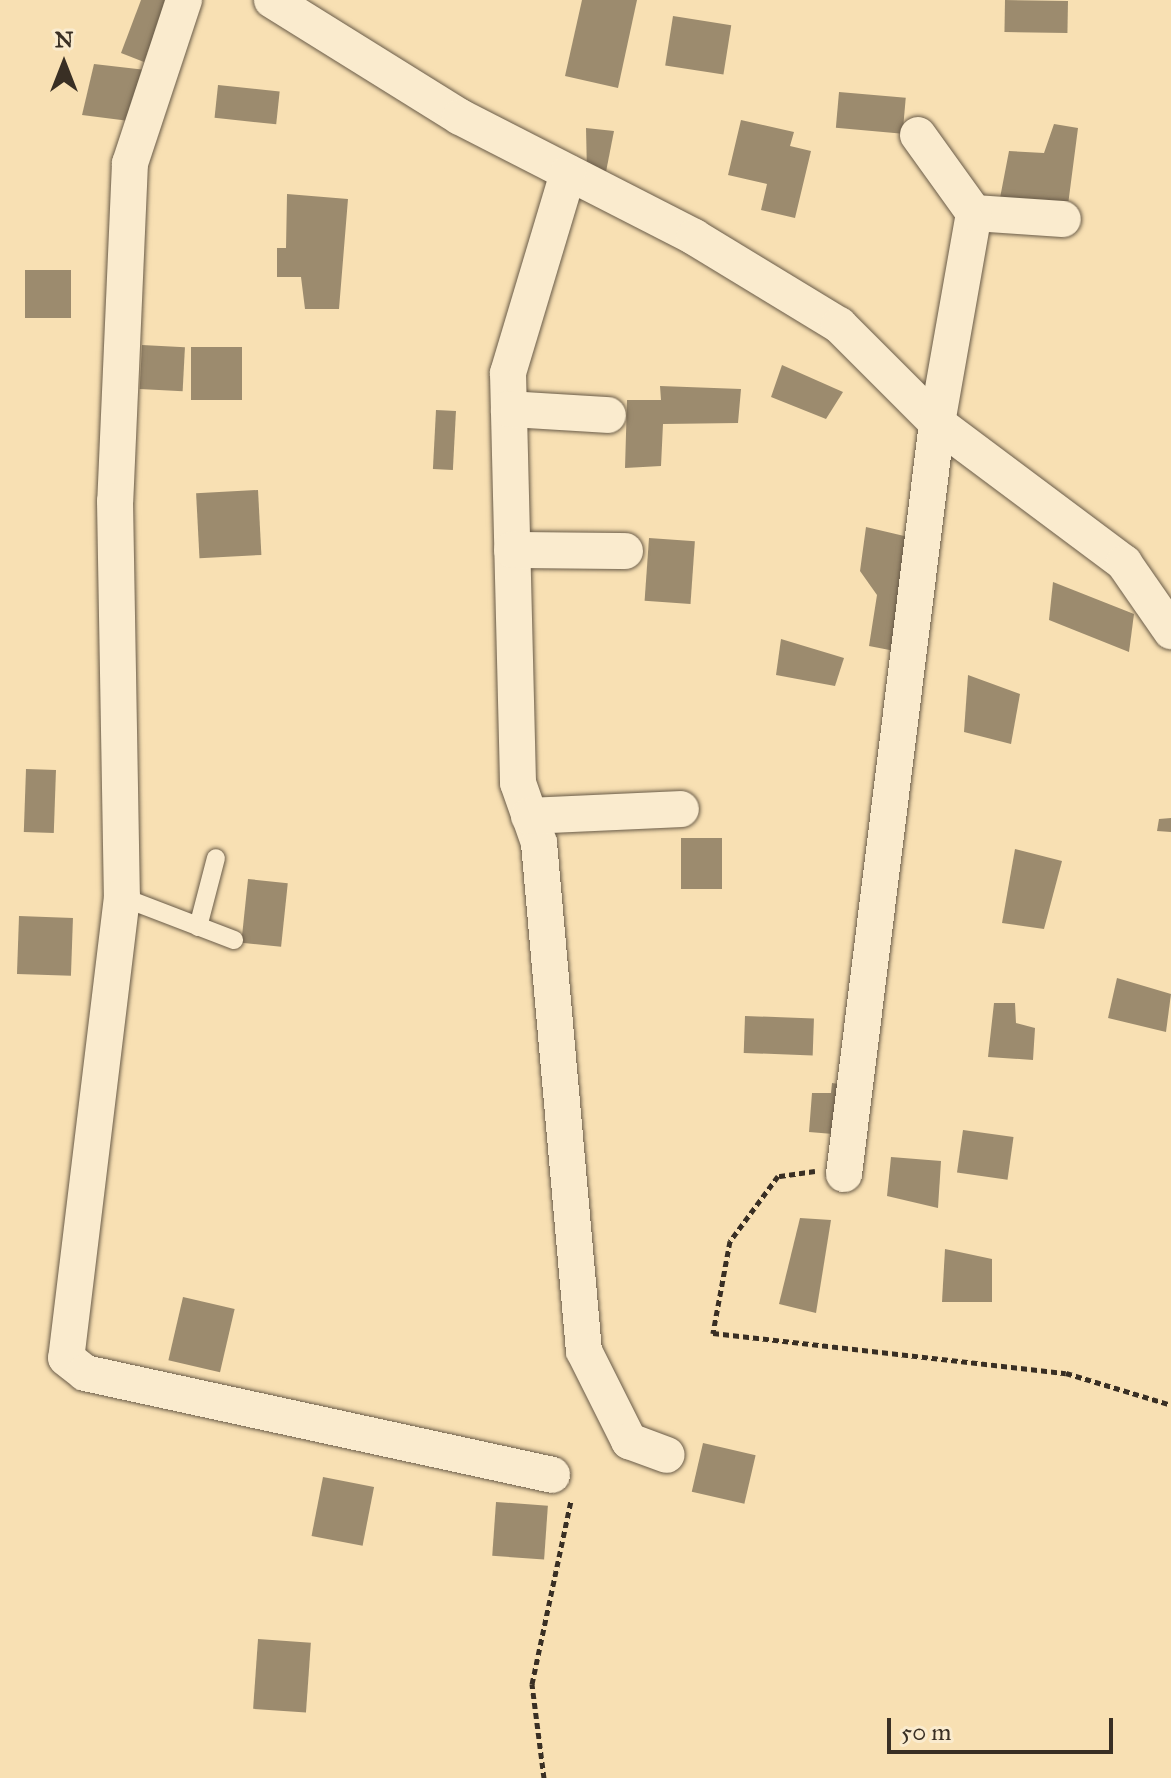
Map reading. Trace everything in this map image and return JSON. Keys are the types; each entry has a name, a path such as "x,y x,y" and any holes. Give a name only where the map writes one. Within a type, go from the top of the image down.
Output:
{"street":[{"path":"184,0 130,163 115,501 122,897 66,1358 85,1373 562,1484"},
{"path":"272,0 460,117 568,173 839,325 937,423 1124,563 1165,615"},
{"path":"844,1174 937,423 974,213 918,135"},
{"path":"568,173 508,373 518,783 539,843 584,1351 629,1441 667,1455"},
{"path":"974,213 1063,219"},
{"path":"509,409 608,415"},
{"path":"512,550 625,551"},
{"path":"529,816 681,809"}],"lane":[{"path":"198,927 216,858"},
{"path":"122,897 234,940"}],"path":[{"path":"844,1174 778,1176 757,1201 730,1241 713,1333 1066,1373 1171,1405"},
{"path":"544,1778 532,1684 562,1484"}],"building":[{"path":"141,0 167,0 144,62 121,53"},
{"path":"582,0 637,0 618,88 565,76"},
{"path":"1005,0 1068,1 1067,33 1004,32"},
{"path":"673,16 731,25 723,75 665,65"},
{"path":"94,64 146,70 137,122 82,115"},
{"path":"218,85 280,91 276,124 215,118"},
{"path":"839,92 906,98 903,134 836,128"},
{"path":"741,120 794,132 790,146 811,151 795,218 761,210 767,184 728,175"},
{"path":"1054,124 1078,128 1068,205 1000,198 1009,151 1044,153"},
{"path":"586,128 614,131 604,182 587,174"},
{"path":"287,194 348,199 339,309 305,309 301,277 277,277 277,248 286,248"},
{"path":"25,270 71,270 71,318 25,318"},
{"path":"142,345 185,347 183,391 140,389"},
{"path":"191,347 242,347 242,400 191,400"},
{"path":"782,365 843,392 826,419 771,397"},
{"path":"660,386 741,389 738,423 663,424 661,466 625,468 627,400 661,400"},
{"path":"436,410 456,411 453,470 433,469"},
{"path":"258,490 261,555 199,558 196,493"},
{"path":"866,527 917,539 900,652 869,646 877,595 860,571"},
{"path":"649,538 695,541 690,604 645,601"},
{"path":"1053,582 1134,614 1129,652 1049,620"},
{"path":"781,639 844,658 835,686 776,675"},
{"path":"968,675 1020,694 1011,744 964,732"},
{"path":"26,769 56,770 54,833 24,832"},
{"path":"1171,818 1171,832 1157,831 1159,819"},
{"path":"681,838 722,838 722,889 681,889"},
{"path":"1015,849 1062,861 1044,929 1002,923"},
{"path":"248,879 288,883 281,947 241,943"},
{"path":"19,916 73,918 71,976 17,974"},
{"path":"1117,978 1171,994 1166,1032 1108,1018"},
{"path":"994,1003 1015,1003 1016,1023 1035,1028 1033,1060 988,1057"},
{"path":"745,1016 814,1018 813,1055 744,1053"},
{"path":"832,1083 846,1085 833,1134 809,1132 812,1093 831,1093"},
{"path":"963,1130 1014,1137 1008,1180 957,1173"},
{"path":"891,1157 941,1161 938,1208 887,1196"},
{"path":"800,1218 831,1220 816,1313 779,1304"},
{"path":"945,1249 992,1259 992,1302 942,1302"},
{"path":"183,1297 235,1309 220,1372 168,1360"},
{"path":"703,1443 756,1455 744,1504 692,1492"},
{"path":"323,1477 374,1487 363,1546 312,1536"},
{"path":"496,1502 548,1506 544,1559 492,1556"},
{"path":"258,1639 311,1643 306,1713 253,1709"}]}
